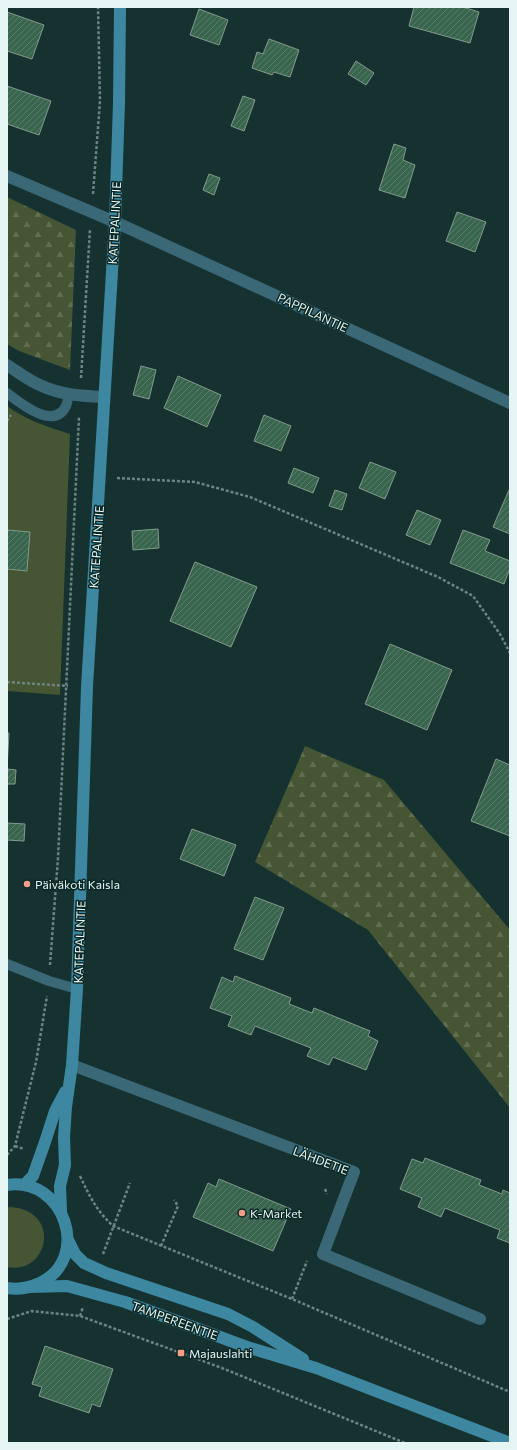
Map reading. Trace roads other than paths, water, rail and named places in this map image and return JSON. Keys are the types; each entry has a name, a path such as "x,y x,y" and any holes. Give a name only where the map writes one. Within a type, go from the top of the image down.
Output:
{"street":[{"name":"KATEPALINTIE","path":"61,1210 60,1186 65,1166 64,1137 78,989 86,687 115,222 119,103 120,7"},
{"name":"PAPPILANTIE","path":"7,176 91,211 510,403"},
{"path":"7,365 29,379 55,391 104,398"},
{"name":"LÄHDETIE","path":"72,1065 354,1172 323,1254 480,1319"},
{"name":"KATEPALINTIE","path":"24,1185 32,1176 55,1111 68,1086"},
{"path":"7,1186 24,1185 38,1190 51,1198 61,1210 67,1225 68,1240 64,1256 57,1269 45,1280 30,1287 10,1291"},
{"name":"TAMPEREENTIE","path":"68,1240 75,1254 84,1263 228,1314 253,1327 316,1368"},
{"name":"TAMPEREENTIE","path":"30,1287 67,1286 125,1302 248,1347 316,1368 510,1443"}],"lane":[{"path":"7,393 24,407 46,416 58,414 66,406 74,394"},
{"path":"7,964 49,981 78,989"}],"place":[{"name":"Päiväkoti Kaisla","path":"27,884"},
{"name":"K-Market","path":"242,1213"},
{"name":"Majauslahti","path":"181,1353"}]}
